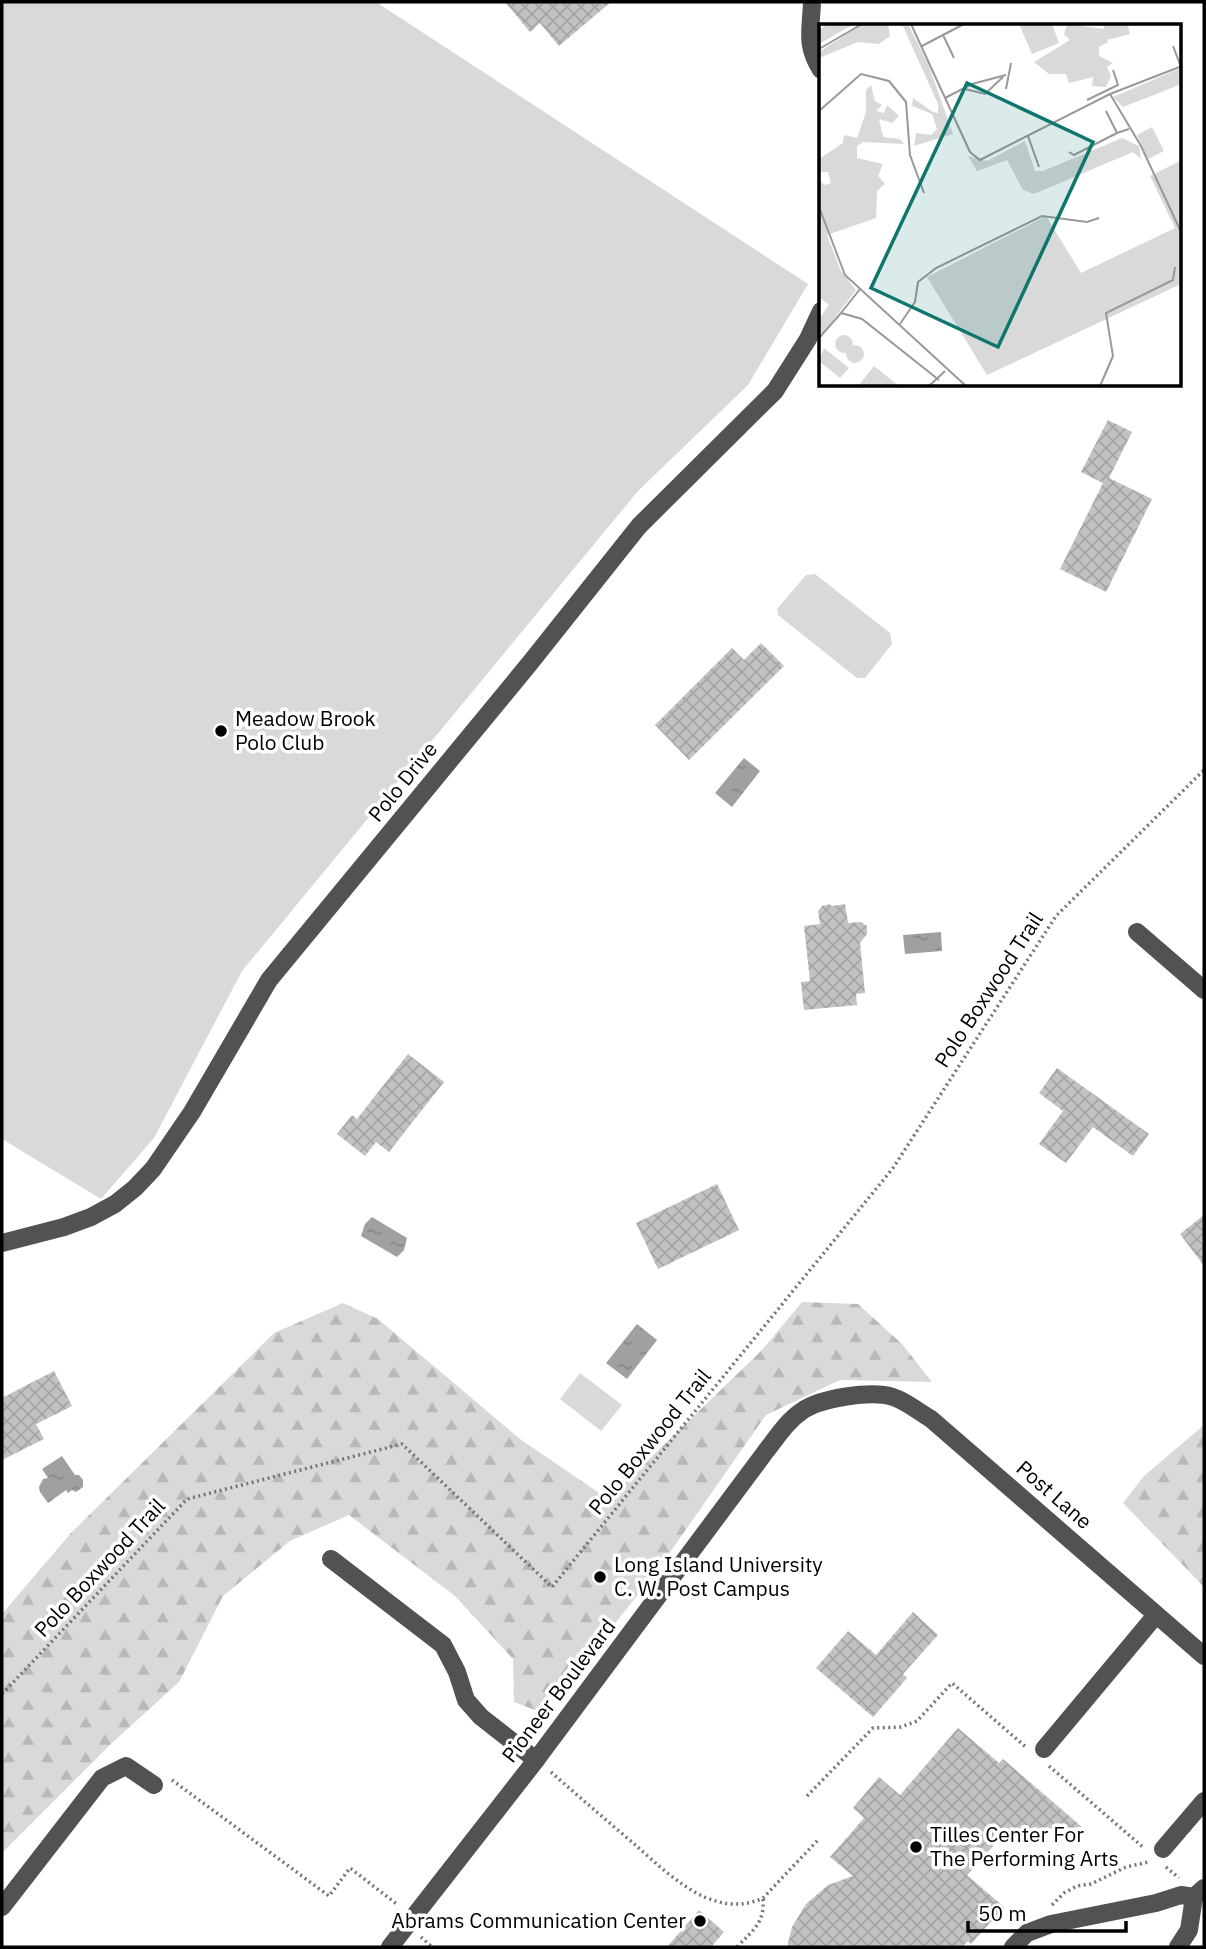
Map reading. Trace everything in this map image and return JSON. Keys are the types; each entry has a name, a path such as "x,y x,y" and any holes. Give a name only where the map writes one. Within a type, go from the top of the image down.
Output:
{"street":[{"path":"812,2 810,47 819,67"},
{"name":"Polo Drive","path":"2,1243 91,1217 115,1204 153,1169 191,1112 269,980 639,526 775,391 819,316"},
{"path":"1137,932 1204,990"},
{"name":"Post Lane","path":"860,1395 892,1397 931,1419 1204,1656"},
{"name":"Pioneer Boulevard","path":"390,1947 537,1760 790,1421 805,1409 824,1401 860,1395"},
{"path":"331,1559 443,1645 457,1671 466,1700 481,1717 537,1760"},
{"path":"1041,1755 1156,1615"},
{"path":"2,1907 102,1778 126,1766 158,1779"},
{"path":"1155,1850 1204,1801"},
{"path":"1013,1947 1027,1933 1051,1924 1199,1893 1189,1930 1178,1947"}],"path":[{"name":"Polo Boxwood Trail","path":"2,1694 187,1499 402,1444 552,1587 893,1168 1056,916 1204,770"},
{"path":"807,1797 873,1728 901,1727 918,1721 952,1683 1155,1850"},
{"path":"537,1760 662,1868 697,1894 716,1902 738,1905 763,1898 819,1839"},
{"path":"158,1779 329,1896 350,1868 428,1927 421,1938 432,1947"},
{"path":"1047,1915 1053,1902 1077,1886 1091,1884 1126,1867 1157,1859 1199,1893"},
{"path":"737,1947 759,1924 764,1913 763,1898"}],"green space":[{"name":"Meadow Brook Polo Club","path":"2,2 376,2 808,284 748,385 638,491 242,971 154,1138 101,1199 2,1139"},
{"path":"815,574 890,633 892,644 865,678 857,678 778,615 777,609 806,575"},
{"path":"802,1302 858,1304 902,1344 932,1382 840,1380 766,1415 657,1571 543,1713 514,1702 513,1659 455,1596 349,1515 290,1541 223,1596 179,1682 112,1743 2,1853 2,1614 71,1533 274,1333 343,1303 378,1319 520,1439 608,1499 763,1349"},
{"path":"580,1373 622,1405 601,1431 560,1399"},
{"path":"1204,1425 1204,1587 1123,1503 1144,1476"}],"water":[{"path":"744,758 760,771 732,807 715,793"},
{"path":"941,932 942,951 905,954 903,935"},
{"path":"372,1217 407,1238 404,1250 397,1257 361,1236 365,1224"},
{"path":"637,1324 657,1340 627,1379 606,1363"},
{"path":"62,1456 75,1475 79,1475 83,1480 83,1487 76,1492 72,1490 68,1493 66,1490 48,1503 39,1487 43,1479 48,1478 42,1469"}],"building":[{"path":"505,2 611,2 559,46 540,23 530,32"},
{"path":"1108,420 1132,432 1109,478 1152,499 1106,592 1060,569 1103,483 1081,472"},
{"path":"761,643 784,666 689,760 655,725 732,648 744,660"},
{"path":"829,904 845,904 848,923 861,922 867,926 867,934 860,943 865,993 856,994 857,1005 804,1010 801,982 810,981 804,926 820,924 818,911"},
{"path":"408,1054 444,1082 389,1152 376,1142 365,1156 337,1134 352,1115 357,1119"},
{"path":"1057,1068 1149,1134 1133,1156 1093,1127 1066,1163 1039,1144 1063,1111 1039,1093"},
{"path":"717,1184 739,1230 658,1269 636,1223"},
{"path":"1204,1215 1204,1266 1180,1234"},
{"path":"54,1371 72,1406 36,1424 44,1439 2,1460 2,1398"},
{"path":"913,1612 938,1635 903,1674 907,1678 873,1717 816,1668 848,1631 876,1655"},
{"name":"Tilles Center For The Performing Arts","path":"958,1728 999,1763 1003,1759 1082,1827 1004,1834 967,1875 1004,1907 971,1944 968,1941 962,1947 787,1947 792,1927 806,1904 828,1885 853,1876 830,1857 864,1818 853,1808 879,1777 900,1795"},
{"name":"Abrams Communication Center","path":"699,1910 724,1932 711,1947 667,1947"}],"place":[{"name":"Meadow Brook Polo Club","path":"221,731"},
{"name":"Long Island University C. W. Post Campus","path":"600,1577"},
{"name":"Tilles Center For The Performing Arts","path":"916,1847"},
{"name":"Abrams Communication Center","path":"700,1921"}]}
